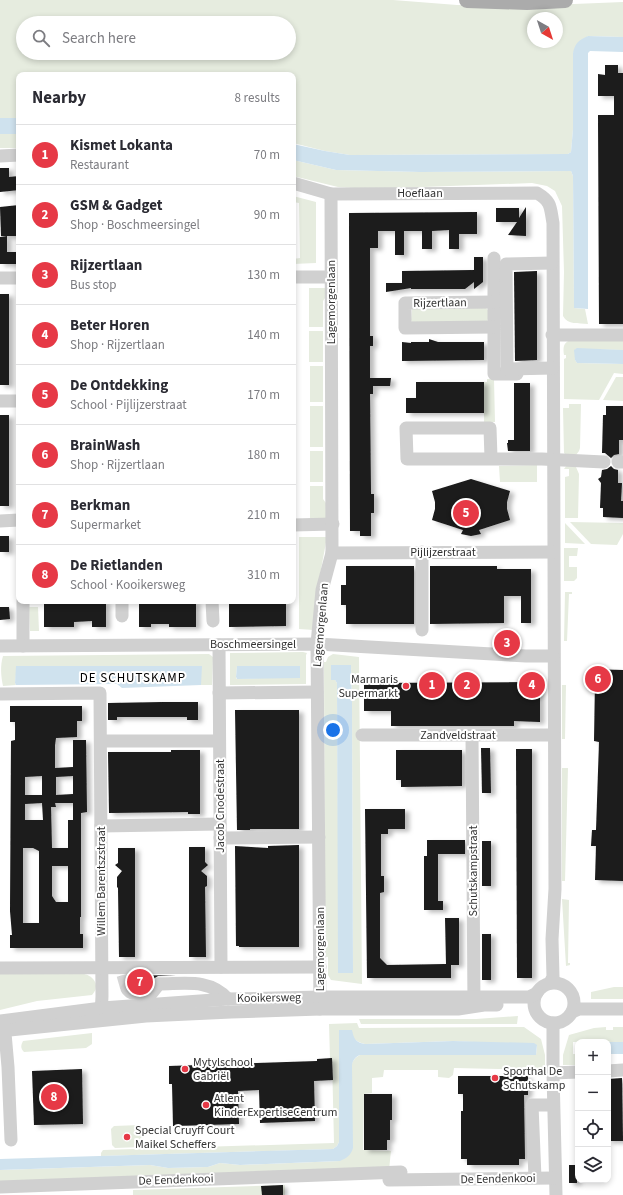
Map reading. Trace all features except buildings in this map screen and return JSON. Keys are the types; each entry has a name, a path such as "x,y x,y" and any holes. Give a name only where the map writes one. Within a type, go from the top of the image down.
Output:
{"main road":[{"path":"468,0 527,2 565,0"}],"street":[{"path":"0,156 16,155"},
{"name":"Hoeflaan","path":"296,184 331,194 537,193 546,198 550,206 553,223 552,263"},
{"name":"Lagemorgenlaan","path":"320,1003 317,644 322,590 332,553 333,524 331,194"},
{"path":"494,258 494,374 553,371"},
{"path":"553,371 507,369 506,264 552,263 553,371 553,656 554,735 554,907 552,939 553,977 556,984"},
{"path":"296,277 331,277"},
{"path":"0,278 16,278"},
{"name":"Rijzertlaan","path":"494,302 405,303 405,328 494,328"},
{"path":"552,335 623,335"},
{"path":"0,401 16,401"},
{"path":"491,458 490,428 406,428 406,459 491,458 604,462"},
{"path":"0,520 16,520"},
{"path":"296,525 333,524"},
{"path":"422,552 422,630"},
{"name":"Pijlijzerstraat","path":"332,553 553,552"},
{"path":"23,604 24,646"},
{"path":"122,604 122,616"},
{"path":"212,604 212,621"},
{"name":"Jacob Cnodestraat","path":"219,644 221,967"},
{"name":"Boschmeersingel","path":"0,646 317,644 553,656"},
{"path":"219,693 317,692"},
{"path":"0,694 100,693 101,741 220,741"},
{"name":"Zandveldstraat","path":"362,735 554,735"},
{"name":"Schutskampstraat","path":"472,736 474,1002"},
{"name":"Willem Barentszstraat","path":"101,741 101,1014"},
{"path":"101,826 220,824"},
{"path":"220,838 319,837"},
{"path":"0,968 101,967 121,971 221,967 320,967"},
{"path":"143,1004 159,984 204,984 220,991 228,999"},
{"path":"572,1012 574,998 571,992 556,984 545,985 537,993 534,1002 535,1007 544,1020 553,1023 566,1019 572,1012 579,1009 623,1009"},
{"path":"127,989 132,993 152,992"},
{"name":"Kooikersweg","path":"2,1026 101,1014 143,1004 228,999 458,1009 474,1002 529,997 537,993"},
{"path":"574,998 580,1001 623,1001"},
{"name":"Kooikersweg","path":"474,1002 484,1005 529,1004 535,1007"},
{"name":"Kooikersweg","path":"101,1014 146,1016 192,1014 320,1003"},
{"path":"553,1023 553,1105 556,1195"},
{"path":"2,1026 11,1140"},
{"path":"611,1071 623,1070"},
{"path":"553,1073 575,1072"},
{"path":"535,1178 532,1105 553,1105"},
{"name":"De Eendenkooi","path":"0,1187 101,1189 401,1176 555,1178"},
{"name":"De Eendenkooi","path":"287,1183 401,1176"}],"shaded area":[{"path":"0,0 393,0 457,5 525,6 623,2 623,37 588,36 573,53 573,129 571,152 568,154 350,155 296,144 296,72 16,72 16,118 0,118"},
{"path":"0,134 16,134 16,148 0,148"},
{"path":"296,161 336,170 420,172 571,171 573,176 574,308 585,309 588,324 570,322 563,316 564,272 562,206 555,191 547,186 532,183 369,189 338,187 296,177"},
{"path":"296,197 316,202 316,263 296,264 296,259 300,258 299,203 296,202"},
{"path":"309,288 326,288 325,298 323,301 323,327 309,327"},
{"path":"485,307 490,312 487,322 412,322 411,320 413,308"},
{"path":"309,331 323,331 323,362 309,362"},
{"path":"623,338 623,350 575,349 575,360 577,363 623,364 623,374 614,373 599,400 564,399 564,359 566,358 566,355 564,355 564,346 566,343 570,340"},
{"path":"310,366 323,366 323,402 310,402"},
{"path":"616,377 623,377 623,401 603,400"},
{"path":"487,379 494,379 495,422 484,422 484,382 487,382"},
{"path":"569,404 581,404 580,448 576,455 566,455 564,453 563,408 569,408"},
{"path":"310,406 323,406 323,447 310,447"},
{"path":"310,451 323,451 323,482 310,482"},
{"path":"537,465 537,482 500,482 499,466"},
{"path":"567,465 576,467 579,474 578,518 565,518 565,477 569,476 569,469 564,469"},
{"path":"310,486 323,486 323,499 326,503 327,519 310,519"},
{"path":"570,522 623,523 623,534 617,545 591,544"},
{"path":"565,523 585,544 565,543"},
{"path":"299,537 327,537 317,591 314,630 299,629"},
{"path":"564,548 578,548 577,556 569,556 569,567 577,567 577,578 574,581 564,581"},
{"path":"565,592 572,592 572,594 569,594 567,641 564,641"},
{"path":"29,607 38,607 39,631 30,631"},
{"path":"230,653 307,653 306,684 230,685","holes":["237,666 300,666 260,678 236,678"]},
{"path":"209,654 213,657 212,685 201,685 201,666 17,666 16,685 3,686 1,667 3,656"},
{"path":"333,654 359,657 362,984 331,980 328,975 328,957 325,957 324,662 326,662 328,657","holes":["351,665 353,973 339,973 337,683 335,680"]},
{"path":"562,685 566,685 565,739 562,739"},
{"path":"562,768 568,768 565,881 562,881"},
{"path":"562,899 569,900 568,963 570,963 570,965 566,966"},
{"path":"0,974 84,974 93,979 96,988 92,995 37,1001 0,1010"},
{"path":"614,987 623,987 623,999 591,999 591,992"},
{"path":"518,1016 517,1024 361,1024 359,1019 476,1019"},
{"path":"357,1023 359,1028 524,1027 541,1039 545,1055 545,1070 454,1068 453,1075 449,1078 438,1077 438,1070 384,1070 383,1077 372,1078 372,1093 364,1094 363,1150 391,1151 389,1170 0,1184 0,1170 150,1165 168,1168 208,1167 220,1163 240,1165 340,1161 352,1064 354,1059 360,1055 536,1055 537,1045 453,1041 365,1044 358,1042 339,1030 339,1142 333,1149 101,1156 103,1150 334,1143 332,1059 330,1059 329,1024"},
{"path":"606,1027 606,1030 613,1030 613,1027 623,1027 623,1042 611,1042 611,1039 575,1039 575,1042 573,1042 573,1054 575,1054 575,1065 563,1065 563,1055 569,1035 594,1028"},
{"path":"92,1033 92,1044 86,1048 24,1052 21,1048 23,1041"},
{"name":"Special Cruyff Court Maikel Scheffers","path":"140,1125 142,1128 143,1144 141,1147 115,1148 112,1145 111,1129 114,1126"},
{"path":"285,1185 285,1195 133,1195 133,1190"}],"water":[{"path":"588,36 623,37 623,52 590,51 588,53 588,309 574,308 573,176 571,171 420,172 336,170 296,161 296,145 350,155 568,154 571,152 573,129 573,53 578,42"},
{"path":"0,118 16,118 16,134 0,134"},
{"path":"577,348 623,350 623,364 577,363 575,360 574,350"},
{"path":"331,665 351,665 353,973 338,973 337,683 335,680 331,680"},
{"path":"16,666 202,666 201,685 122,688 117,684 16,685"},
{"path":"237,666 300,666 300,678 237,679"},
{"path":"339,1030 352,1030 353,1036 356,1040 365,1044 453,1041 534,1043 537,1045 536,1055 358,1056 354,1059 352,1065 353,1148 351,1153 345,1159 340,1161 240,1165 220,1163 208,1167 168,1168 150,1165 0,1170 0,1159 333,1149 339,1142"},
{"path":"611,1042 623,1042 623,1054 611,1054"}],"tunnel":[{"path":"123,975 127,989"}],"place":[{"name":"De Ontdekking","path":"466,513"},
{"name":"Rijzertlaan","path":"507,643"},
{"name":"BrainWash","path":"598,679"},
{"name":"Kismet Lokanta","path":"432,685"},
{"name":"GSM & Gadget","path":"467,685"},
{"name":"Beter Horen","path":"532,685"},
{"name":"Marmaris Supermarkt","path":"406,686"},
{"name":"Berkman","path":"140,982"},
{"name":"Mytylschool Gabriël","path":"185,1069"},
{"name":"Sporthal De Schutskamp","path":"495,1078"},
{"name":"De Rietlanden","path":"54,1097"},
{"name":"Atlent KinderExpertiseCentrum","path":"206,1105"},
{"name":"Special Cruyff Court Maikel Scheffers","path":"127,1137"}],"district":[{"name":"DE SCHUTSKAMP","path":"133,678"}]}
